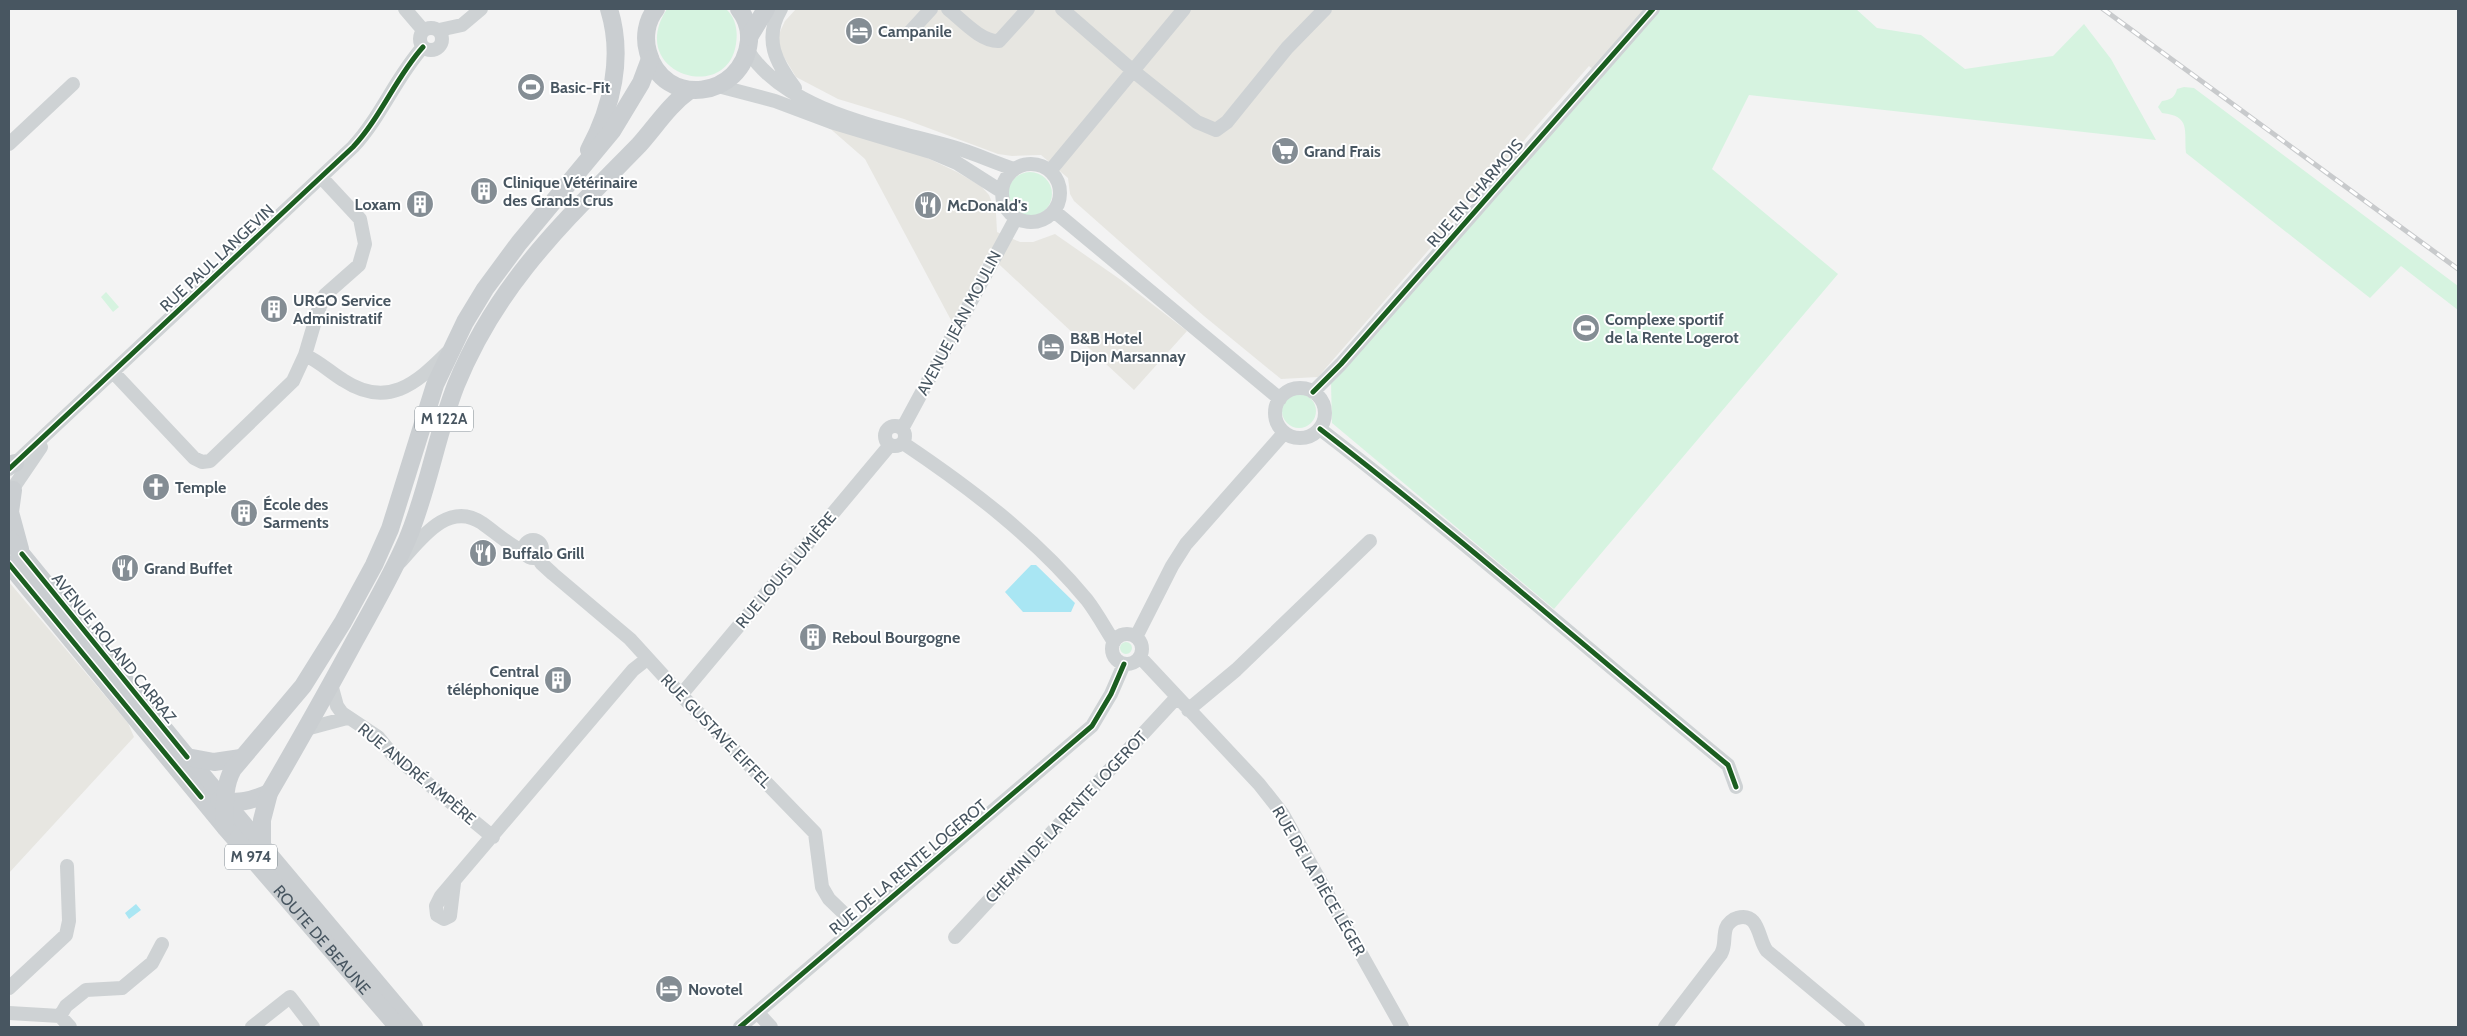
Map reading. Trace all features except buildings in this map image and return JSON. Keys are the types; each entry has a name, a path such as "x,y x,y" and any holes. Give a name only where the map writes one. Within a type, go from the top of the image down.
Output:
{"main road":[{"path":"574,177 604,117 611,94 615,73 616,43 609,9"},
{"path":"638,9 647,27"},
{"path":"656,9 647,27 646,43 650,59 666,80 690,90 704,90 718,86 732,78 742,65 748,44 766,9"},
{"path":"740,9 747,24 748,44"},
{"name":"M 122A","path":"225,827 225,801 228,778 241,758 303,686 343,622 374,565 390,530 423,420 451,349 465,322 500,266 612,131 636,93 650,59"},
{"name":"M 122A","path":"262,844 262,820 269,793 393,570 417,512 439,436 457,384 470,354 501,300 544,242 645,138 671,106 690,90"},
{"path":"11,492 10,512 15,559"},
{"name":"AVENUE ROLAND CARRAZ","path":"9,539 15,559 152,736"},
{"name":"AVENUE ROLAND CARRAZ","path":"15,559 187,757"},
{"name":"ROUTE DE BEAUNE","path":"152,736 225,827 398,1027"},
{"path":"187,757 214,762 241,758"},
{"name":"ROUTE DE BEAUNE","path":"187,757 414,1027"},
{"path":"201,797 241,803 253,801 269,793"}],"street":[{"path":"405,9 423,30"},
{"path":"439,30 442,35 441,45 432,50 423,47 420,36 423,30 431,27 439,30 462,24 481,9"},
{"path":"781,9 773,25 772,48 780,69 803,99"},
{"path":"909,34 931,9"},
{"path":"948,9 985,38 993,42 999,41 1028,9"},
{"path":"1062,9 1132,70 1197,122 1216,130 1227,122 1287,48 1325,9"},
{"path":"1050,171 1184,9"},
{"name":"RUE EN CHARMOIS","path":"1313,392 1341,364 1653,9"},
{"path":"748,44 762,69 803,99 823,108 895,132 955,148 1014,169"},
{"name":"RUE PAUL LANGEVIN","path":"11,466 53,430 360,139 410,61 423,47"},
{"path":"9,144 73,84"},
{"path":"718,86 775,101 831,122 931,152 957,163 1001,191"},
{"path":"1025,164 1038,164 1050,171 1058,182 1060,197 1054,211 1043,220 1029,222 1016,218 1005,207 1001,191 1005,179 1014,169 1025,164"},
{"path":"113,372 194,458 202,462 210,461 294,381 305,355 318,311 325,295 359,265 365,244 360,219 322,177"},
{"path":"1054,211 1280,399"},
{"name":"AVENUE JEAN MOULIN","path":"897,444 905,438 902,428 1016,218"},
{"path":"305,355 320,362 344,381 370,393 401,390 424,376 451,349"},
{"path":"1298,389 1313,392 1325,408 1325,416 1320,429 1306,438 1298,438 1284,432 1276,419 1280,399 1285,394 1298,389"},
{"path":"1320,429 1466,546 1728,765 1736,787"},
{"name":"RUE PAUL LANGEVIN","path":"11,492 53,430"},
{"path":"1136,637 1172,566 1186,544 1284,432"},
{"path":"897,444 979,496 1041,551 1088,602 1114,642 1113,655 1124,664 1133,663 1140,657 1141,644 1136,637 1122,635 1114,642"},
{"name":"RUE LOUIS LUMIÈRE","path":"681,695 897,444"},
{"name":"RUE GUSTAVE EIFFEL","path":"393,570 428,532 441,521 456,516 467,516 480,522 524,552 528,541 537,540 543,548 540,556 541,562 630,639 681,695 815,833 822,887 829,899 857,926"},
{"path":"1188,710 1236,670 1370,541"},
{"name":"RUE DE LA PIÈCE LÉGER","path":"1140,657 1259,784 1282,813 1402,1027"},
{"path":"454,883 633,670 647,659"},
{"name":"RUE DE LA RENTE LOGEROT","path":"740,1027 1092,726 1111,694 1124,664"},
{"name":"RUE ANDRÉ AMPÈRE","path":"331,684 337,706 346,718 378,737 392,754 493,837"},
{"name":"CHEMIN DE LA RENTE LOGEROT","path":"955,937 1176,697"},
{"path":"306,729 346,718"},
{"path":"9,988 66,935 69,921 67,866"},
{"path":"1665,1027 1721,954 1724,949 1726,928 1729,922 1741,917 1747,918 1757,925 1761,941 1767,952 1842,1022 1858,1027"},
{"path":"60,1016 66,1006 86,990 122,988 152,963 162,944"},
{"path":"252,1027 290,998 313,1027"},
{"path":"9,1013 60,1016 70,1027"},
{"path":"758,1013 771,1027"}],"shaded area":[{"path":"796,9 1660,9 1601,77 1589,66 1318,377 1281,379 1204,316 1074,201 1070,194 1068,178 1041,155 1012,156 998,154 904,119 838,99 796,77 779,49 779,34 785,21"},
{"path":"826,125 919,154 957,172 981,186 989,195 996,213 997,232 1020,242 1033,242 1055,234 1121,280 1187,331 1134,390 988,254 952,322 865,159"},
{"path":"9,582 128,723 134,737 9,873"}],"green space":[{"path":"667,9 726,9 736,25 737,34 736,44 729,63 716,73 699,77 682,73 668,64 659,50 658,31"},
{"name":"Complexe sportif de la Rente Logerot","path":"1660,9 1856,9 1877,28 1921,35 1965,69 2053,56 2084,24 2111,59 2156,140 1749,95 1712,169 1838,274 1554,609 1332,423 1331,382"},
{"path":"2184,87 2194,88 2458,286 2458,310 2401,266 2370,298 2186,153 2185,131 2182,121 2178,117 2162,113 2158,107 2162,101 2172,98 2177,89"},
{"path":"1030,172 1042,176 1048,182 1052,194 1048,206 1042,212 1030,216 1018,212 1012,206 1008,194 1012,182 1018,176"},
{"path":"106,292 119,307 113,312 101,297"},
{"path":"1299,394 1311,399 1316,411 1311,423 1299,428 1287,423 1282,411 1287,399"},
{"path":"1124,642 1128,642 1132,648 1128,654 1124,654 1120,650 1120,646"}],"water":[{"path":"1031,565 1036,565 1075,603 1071,612 1023,612 1005,592"},
{"path":"136,904 141,910 129,919 125,913"}],"railway":[{"path":"2103,9 2458,269"}],"cycle path":[{"path":"1313,392 1341,364 1653,9"},
{"path":"9,469 353,147 372,123 413,59 423,47"},
{"path":"1320,429 1474,553 1728,765 1736,787"},
{"path":"22,554 187,757"},
{"path":"9,564 201,797"},
{"path":"740,1027 1092,726 1111,694 1124,664"}],"place":[{"name":"Campanile","path":"859,31"},
{"name":"Basic-Fit","path":"531,87"},
{"name":"Grand Frais","path":"1285,151"},
{"name":"Clinique Vétérinaire des Grands Crus","path":"484,191"},
{"name":"Loxam","path":"420,204"},
{"name":"McDonald's","path":"928,205"},
{"name":"URGO Service Administratif","path":"274,309"},
{"name":"Complexe sportif de la Rente Logerot","path":"1586,328"},
{"name":"B&B Hotel Dijon Marsannay","path":"1051,347"},
{"name":"Temple","path":"156,487"},
{"name":"École des Sarments","path":"244,513"},
{"name":"Buffalo Grill","path":"483,553"},
{"name":"Grand Buffet","path":"125,568"},
{"name":"Reboul Bourgogne","path":"813,637"},
{"name":"Central téléphonique","path":"558,680"},
{"name":"Novotel","path":"669,989"}]}
